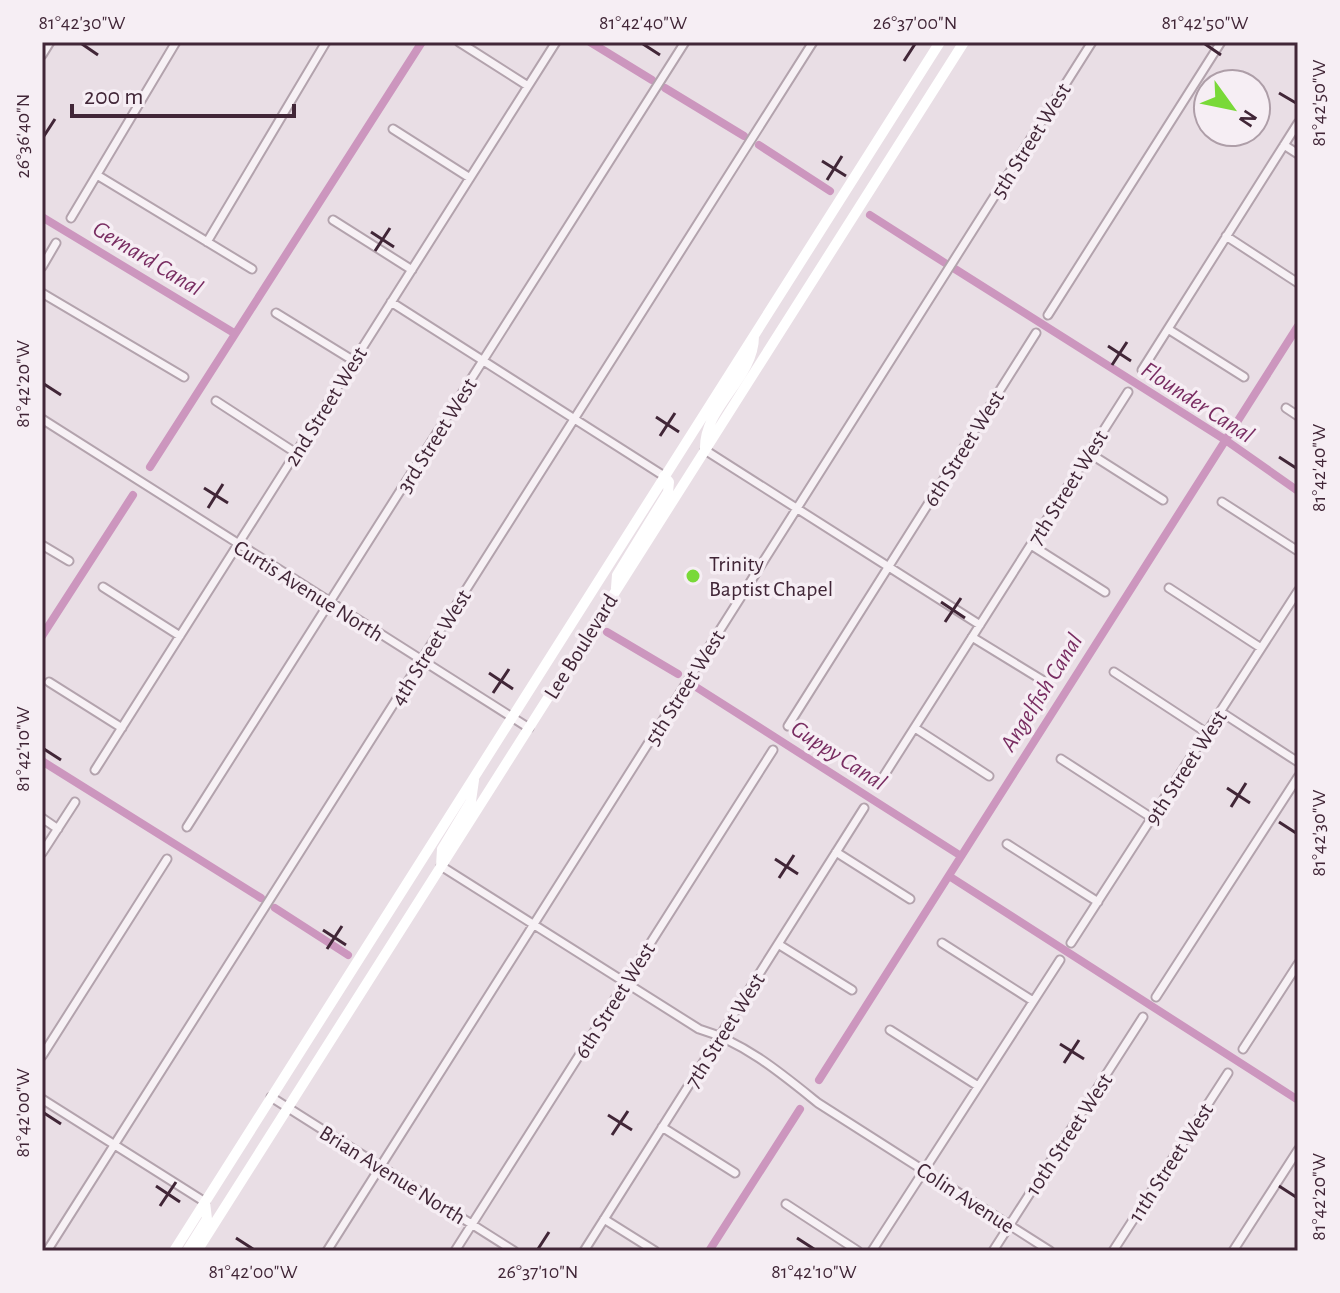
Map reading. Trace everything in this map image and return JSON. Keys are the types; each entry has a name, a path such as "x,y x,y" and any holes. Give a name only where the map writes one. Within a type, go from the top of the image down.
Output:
{"main road":[{"name":"Lee Boulevard","path":"174,1251 940,42"},
{"name":"Lee Boulevard","path":"197,1251 964,42"},
{"path":"705,450 706,430 754,352 755,334"},
{"path":"616,590 617,575 668,492 669,482 664,476"},
{"path":"441,866 442,849 471,801 474,778"},
{"path":"187,1251 207,1219 205,1202"}],"street":[{"path":"42,55 50,42"},
{"path":"71,218 176,42"},
{"path":"207,242 326,42"},
{"path":"459,42 528,86"},
{"name":"2nd Street West","path":"95,770 556,42"},
{"name":"3rd Street West","path":"187,827 685,42"},
{"name":"4th Street West","path":"47,1251 813,42"},
{"name":"5th Street West","path":"327,1251 1092,42"},
{"path":"1048,315 1221,42"},
{"path":"1142,370 1298,123"},
{"path":"393,129 470,178"},
{"path":"1284,145 1298,154"},
{"path":"97,175 252,269"},
{"path":"333,220 412,270"},
{"path":"1226,236 1298,283"},
{"path":"42,267 56,243"},
{"path":"42,293 184,377"},
{"path":"391,302 664,476"},
{"path":"276,313 354,361"},
{"path":"1168,329 1244,377"},
{"name":"6th Street West","path":"788,726 1036,333"},
{"name":"7th Street West","path":"878,785 1128,392"},
{"path":"216,401 296,453"},
{"path":"1286,408 1298,416"},
{"name":"Curtis Avenue North","path":"42,419 529,728"},
{"path":"705,450 980,625"},
{"path":"1089,453 1163,500"},
{"path":"1222,502 1298,551"},
{"path":"42,545 69,561"},
{"path":"1031,545 1105,592"},
{"path":"103,587 180,636"},
{"path":"1169,588 1261,648"},
{"name":"9th Street West","path":"1071,943 1298,591"},
{"path":"972,637 1047,683"},
{"path":"1114,672 1207,733"},
{"path":"49,682 122,728"},
{"path":"1221,712 1298,762"},
{"path":"915,728 989,776"},
{"name":"6th Street West","path":"455,1251 773,750"},
{"path":"1061,759 1152,818"},
{"path":"1156,997 1298,777"},
{"path":"42,853 75,802"},
{"name":"7th Street West","path":"584,1251 864,808"},
{"path":"42,818 58,829"},
{"path":"1007,844 1098,902"},
{"path":"836,852 910,899"},
{"path":"42,1056 167,859"},
{"name":"Colin Avenue","path":"441,866 699,1029 721,1035 790,1079 818,1103 1050,1251"},
{"path":"942,943 1033,1001"},
{"path":"778,944 852,990"},
{"path":"872,1251 1060,960"},
{"path":"1243,1049 1298,964"},
{"name":"10th Street West","path":"993,1251 1143,1017"},
{"path":"890,1030 978,1086"},
{"name":"11th Street West","path":"1113,1251 1228,1073"},
{"name":"Brian Avenue North","path":"271,1097 514,1251"},
{"path":"42,1099 205,1202"},
{"path":"662,1127 735,1173"},
{"path":"1233,1251 1298,1150"},
{"path":"786,1204 858,1251"},
{"path":"604,1219 655,1251"}],"waterway":[{"path":"150,467 422,42"},
{"name":"Flounder Canal","path":"590,42 652,80"},
{"name":"Flounder Canal","path":"665,88 744,136"},
{"name":"Flounder Canal","path":"759,145 830,191"},
{"name":"Flounder Canal","path":"870,215 945,263"},
{"name":"Gernard Canal","path":"42,217 234,333"},
{"name":"Flounder Canal","path":"955,269 1224,439 1298,491"},
{"name":"Angelfish Canal","path":"819,1080 1298,326"},
{"path":"42,636 133,495"},
{"name":"Guppy Canal","path":"607,632 678,674"},
{"name":"Guppy Canal","path":"696,687 961,856"},
{"path":"42,761 261,898"},
{"path":"949,876 1298,1100"},
{"path":"275,908 348,955"},
{"name":"Angelfish Canal","path":"709,1251 800,1109"}],"place":[{"name":"Trinity Baptist Chapel","path":"693,576"}]}
